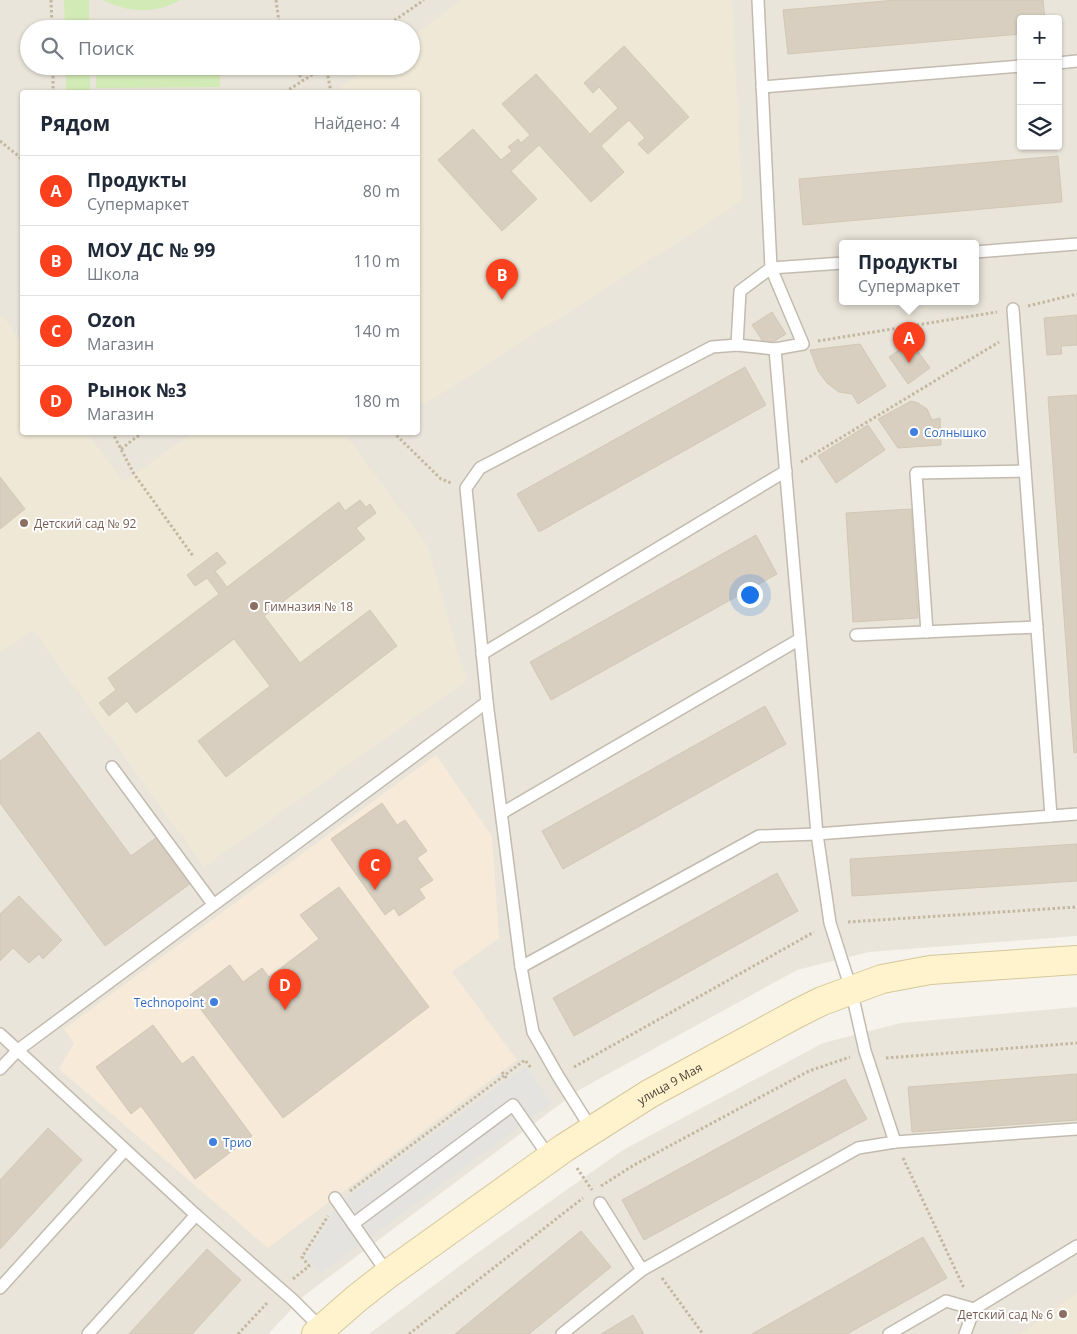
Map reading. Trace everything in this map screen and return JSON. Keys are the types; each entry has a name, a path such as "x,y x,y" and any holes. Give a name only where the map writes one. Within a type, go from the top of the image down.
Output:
{"main road":[{"name":"улица 9 Мая","path":"321,1332 388,1274 550,1158 649,1094 787,1018 851,989 882,979 930,970 1077,960"}],"lane":[{"path":"592,1130 558,1076 534,1032 521,967 487,702 466,488 480,468 712,348 737,345 775,349 803,344 771,268 758,0"},
{"path":"1062,63 1077,61"},
{"path":"762,87 1017,66"},
{"path":"979,252 1077,244"},
{"path":"737,345 740,291 771,268 839,263"},
{"path":"1013,309 1052,816"},
{"path":"775,349 817,834 830,923 851,989 866,1055 895,1142"},
{"path":"482,654 786,471"},
{"path":"927,632 916,473 1025,471"},
{"path":"856,635 1037,627"},
{"path":"502,813 800,639"},
{"path":"0,1069 18,1050 487,702"},
{"path":"112,767 213,904"},
{"path":"521,967 759,836 817,834 1077,814"},
{"path":"0,1034 196,1215 293,1300 321,1332"},
{"path":"353,1224 513,1105 550,1158"},
{"path":"562,1334 642,1270 858,1148 895,1142 1077,1129"},
{"path":"0,1288 125,1150"},
{"path":"335,1198 388,1274"},
{"path":"600,1203 642,1270"},
{"path":"88,1334 196,1215"},
{"path":"965,1334 974,1309 1077,1246"},
{"path":"889,1334 946,1301 974,1309"}],"path":[{"path":"52,0 52,20"},
{"path":"276,0 279,20"},
{"path":"395,20 424,0"},
{"path":"53,75 53,90"},
{"path":"300,75 302,80"},
{"path":"288,90 311,75"},
{"path":"327,75 330,90"},
{"path":"0,141 20,157"},
{"path":"803,344 1013,309 1077,294"},
{"path":"786,471 1015,332"},
{"path":"113,435 134,474 193,556"},
{"path":"120,449 139,435"},
{"path":"396,435 441,479 466,488"},
{"path":"558,1076 830,923 1077,906"},
{"path":"593,1191 634,1165 809,1072 866,1055 1077,1043"},
{"path":"502,1072 507,1079"},
{"path":"419,1134 421,1138"},
{"path":"895,1142 974,1309"},
{"path":"409,1334 585,1197"},
{"path":"652,1264 703,1334"}],"shaded area":[{"path":"0,0 1077,0 1077,936 869,952 797,970 579,1090 305,1295 268,1334 0,1334"},
{"path":"462,0 732,0 742,201 425,404 420,400 420,90 342,90 341,87 358,75 420,75 420,30"},
{"name":"Гимназия № 18","path":"2,315 20,340 20,435 88,435 123,482 190,435 345,435 427,545 466,681 204,867 33,630 0,653 0,316"},
{"path":"436,755 492,836 499,938 452,972 517,1060 268,1248 59,1069 74,1043 64,1029"},
{"path":"1077,1007 1077,1334 369,1334 473,1256 623,1150 823,1043 901,1023"},
{"path":"525,1066 552,1103 320,1274 306,1257 339,1204"},
{"name":"Детский сад № 6","path":"1077,1293 1077,1334 1020,1334"}],"green space":[{"path":"64,0 89,0 89,20 65,20"},
{"path":"103,0 180,0 161,8 142,10 122,7"},
{"path":"66,75 90,75 90,90 66,90"},
{"path":"96,75 220,75 220,87 96,88"}],"building":[{"path":"896,0 1043,0 1045,15 1017,15 1017,34 788,54 783,10"},
{"path":"624,46 689,117 648,154 638,144 645,138 629,120 601,146 624,172 591,202 539,145 511,171 537,199 502,231 438,160 473,129 501,160 512,151 508,147 518,139 521,143 530,135 502,104 536,74 590,134 618,108 599,87 593,93 584,83"},
{"path":"1058,156 1062,202 803,225 799,179"},
{"path":"772,312 786,334 766,346 752,325"},
{"path":"1077,315 1077,345 1061,346 1062,354 1047,355 1044,318"},
{"path":"911,342 930,368 908,384 889,357"},
{"path":"860,344 886,386 858,404 852,394 839,392 827,383 818,371 810,350"},
{"path":"745,367 766,405 539,532 517,494"},
{"path":"1077,395 1077,752 1074,753 1048,397"},
{"name":"Солнышко","path":"911,401 927,409 932,420 940,418 941,445 898,448 878,419"},
{"path":"868,425 885,450 836,483 818,456"},
{"path":"0,477 25,509 0,529"},
{"path":"360,500 366,507 370,504 376,513 356,528 365,539 264,616 300,663 370,610 397,646 226,777 198,741 270,686 234,639 136,713 127,701 109,716 99,703 116,690 108,678 219,594 207,578 195,586 187,575 217,552 226,563 215,571 227,587 339,502 345,511"},
{"path":"911,509 918,618 853,622 846,513"},
{"path":"756,535 777,574 551,700 530,662"},
{"path":"765,706 786,744 563,869 542,831"},
{"path":"39,732 131,856 157,837 191,883 105,946 0,803 0,761"},
{"path":"382,803 397,825 405,820 427,851 417,858 433,880 419,889 425,898 399,916 394,908 385,915 331,839"},
{"path":"1077,844 1077,881 852,896 850,859"},
{"path":"777,873 798,911 574,1036 553,998"},
{"path":"339,887 429,1007 283,1118 190,995 230,965 243,982 262,968 269,977 319,939 300,915"},
{"path":"19,896 62,940 43,959 39,954 29,963 13,948 0,961 0,914"},
{"path":"153,1025 182,1064 193,1056 252,1136 195,1179 141,1106 131,1114 96,1067"},
{"path":"1077,1074 1077,1120 912,1132 908,1087"},
{"path":"845,1079 867,1119 644,1240 622,1200"},
{"path":"48,1128 82,1160 0,1249 0,1180"},
{"path":"581,1231 611,1267 529,1334 455,1334"},
{"path":"923,1237 947,1278 847,1334 752,1334"},
{"path":"207,1249 241,1280 192,1334 129,1334"},
{"path":"633,1315 644,1334 601,1334"}],"place":[{"name":"МОУ ДС № 99","path":"502,300"},
{"name":"Продукты","path":"909,363"},
{"name":"Солнышко","path":"914,432"},
{"name":"Детский сад № 92","path":"24,523"},
{"name":"Гимназия № 18","path":"254,606"},
{"name":"Ozon","path":"375,890"},
{"name":"Technopoint","path":"214,1002"},
{"name":"Рынок №3","path":"285,1010"},
{"name":"Трио","path":"213,1142"},
{"name":"Детский сад № 6","path":"1063,1314"}]}
